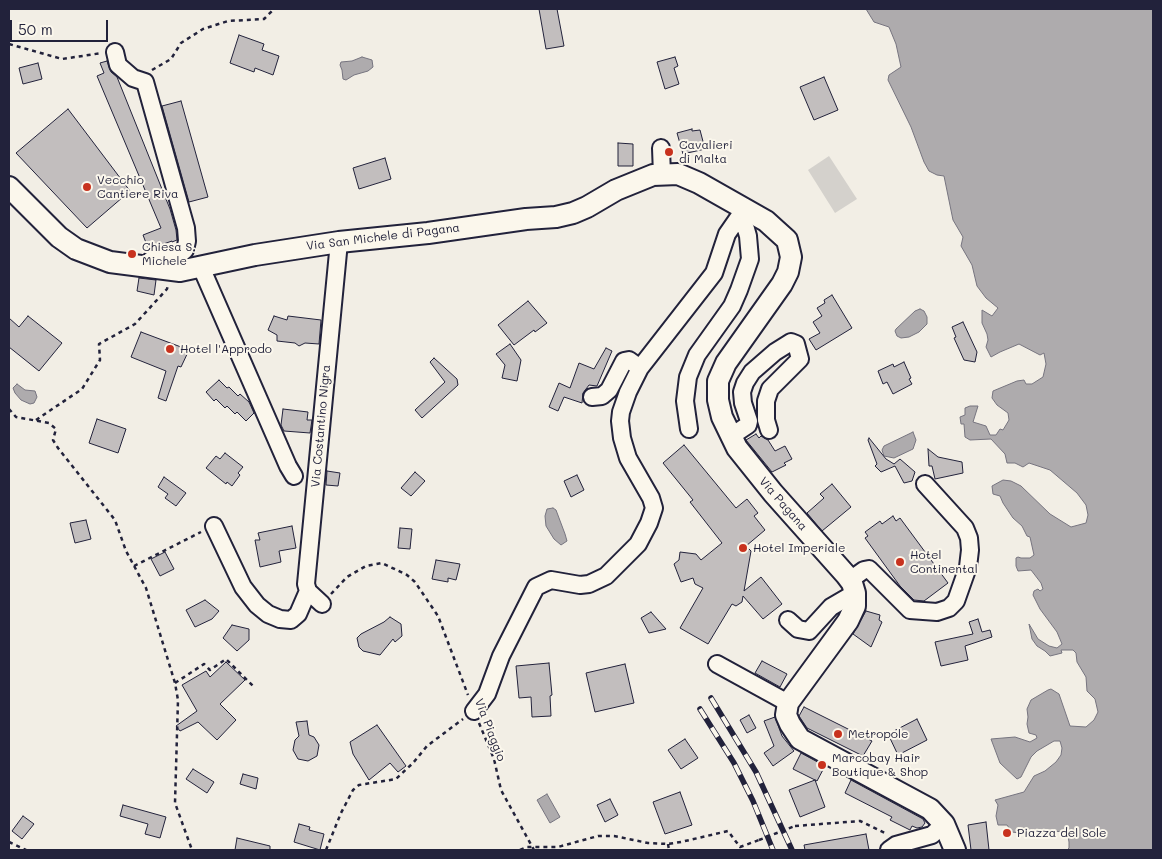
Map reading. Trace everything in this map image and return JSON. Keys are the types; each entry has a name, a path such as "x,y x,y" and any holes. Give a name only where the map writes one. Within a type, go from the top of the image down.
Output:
{"main road":[{"name":"Via San Michele di Pagana","path":"9,187 68,245 110,262 180,271 255,255 339,242 556,217 587,207 616,190 653,175 678,174 741,214 766,221"},
{"name":"Via Pagana","path":"766,221 787,240 791,257 788,272 782,284 726,364 718,381 718,400 722,416 736,448 852,586"},
{"path":"852,586 855,606 848,621 788,704 786,715 800,739 930,809 944,824 955,850"}],"street":[{"path":"115,52 118,65 132,78 145,82 181,208 188,241 185,250 179,256 157,257 151,260 146,267"},
{"path":"661,148 662,175"},
{"path":"474,711 487,694 501,656 536,587 551,580 580,585 589,584 601,579 638,544 649,523 654,508 651,498 628,458 622,438 620,421 628,392 640,368 714,272 727,234 741,214"},
{"path":"689,429 684,401 688,377 697,354 732,306 750,259 748,236 741,214"},
{"name":"Via Costantino Nigra","path":"308,591 306,584 339,242"},
{"path":"201,267 294,476"},
{"path":"730,437 748,425 749,421 743,403 742,392 748,377 776,352 791,342 796,344 800,359 770,389 766,401 766,420 769,430"},
{"path":"592,397 602,396 609,390 624,361 629,360 640,368"},
{"path":"788,620 798,629 809,631 852,586 864,570 869,569 910,610 937,612 949,608 956,601 968,567 969,538 965,528 925,484"},
{"path":"214,526 243,587 257,605 268,614 280,619 290,620 298,614 308,591 322,604"},
{"path":"716,664 788,704"},
{"path":"892,847 932,835 944,824"}],"path":[{"path":"152,68 171,59 181,43 203,29 228,21 264,19 274,9"},
{"path":"9,44 62,59 115,52"},
{"path":"36,420 82,389 100,360 99,344 135,324 168,289"},
{"path":"9,409 16,417 48,423 56,429 53,440 115,520 134,566 152,602 175,682 178,700 175,803 192,850"},
{"path":"134,566 214,526"},
{"name":"Via Piaggio","path":"322,604 347,577 366,566 382,563 407,575 415,582 438,616 494,759 502,790 534,849"},
{"path":"175,682 204,664 210,670 226,658 253,686"},
{"path":"326,850 340,813 353,790 359,785 396,779 413,763 426,746 474,711"},
{"path":"520,850 558,847 598,836 614,836 648,843 668,844 728,831 740,846 794,826 860,821 892,837 892,847"},
{"path":"9,842 26,850"},
{"path":"668,844 669,850"}],"shaded area":[{"path":"866,9 1153,9 1153,850 1067,850 1069,848 1068,836 1064,832 1054,831 1043,836 1012,832 1007,825 998,825 996,816 998,805 995,800 1024,792 1034,776 1045,771 1056,762 1061,755 1062,748 1060,741 1054,741 1037,751 1031,757 1021,777 1017,779 1000,763 991,739 1015,737 1030,742 1037,738 1036,735 1029,733 1027,709 1031,700 1051,689 1059,694 1070,726 1086,727 1094,720 1098,712 1095,699 1087,691 1086,677 1077,662 1076,653 1073,650 1061,650 1062,653 1050,656 1037,646 1032,639 1029,624 1038,639 1049,646 1057,648 1062,644 1057,632 1040,609 1033,595 1034,591 1043,589 1041,583 1031,570 1018,571 1016,566 1016,558 1030,558 1034,555 1030,537 1027,536 1022,526 1013,518 1000,496 993,494 992,486 1003,480 1011,481 1021,486 1050,514 1071,527 1086,523 1088,515 1086,505 1077,493 1050,470 1029,463 1023,467 1015,463 1007,463 1005,454 991,439 970,440 965,437 964,424 961,424 960,417 965,415 965,408 970,406 978,406 973,422 986,426 990,435 996,435 1000,429 1003,430 1009,420 1008,413 997,405 992,398 993,391 1017,381 1024,380 1026,384 1032,384 1043,377 1046,364 1044,353 1040,355 1019,344 991,357 986,347 988,340 982,323 982,310 992,316 998,308 986,298 977,286 972,265 961,246 963,237 953,220 944,176 929,171 911,127 888,80 889,75 901,67 896,44 889,27 874,22"},
{"path":"362,57 372,60 373,67 346,80 343,79 341,62 352,61"},
{"path":"829,156 857,199 835,213 808,170"},
{"path":"920,309 924,311 927,317 927,324 919,332 909,337 901,338 897,336 896,329 915,311"},
{"path":"17,384 25,390 35,391 37,397 34,403 30,404 21,400 13,388"},
{"path":"913,432 916,440 913,449 894,458 884,456 882,450 884,446"},
{"path":"553,508 556,510 567,541 561,545 554,539 546,526 545,516 547,509"},
{"path":"547,794 560,817 550,823 537,800"}],"building":[{"path":"539,9 557,9 564,46 546,49"},
{"path":"239,35 264,44 262,50 279,56 273,75 255,68 254,72 230,63"},
{"path":"675,57 678,66 674,68 679,84 665,89 657,62"},
{"path":"107,61 111,72 117,77 170,209 176,230 177,240 152,248 148,248 143,235 161,228 97,76 104,73 100,63"},
{"path":"38,63 42,79 23,84 19,68"},
{"path":"824,77 838,110 814,120 800,87"},
{"path":"181,101 208,197 189,202 162,106"},
{"path":"68,109 130,191 87,228 16,153"},
{"path":"692,129 692,131 700,130 705,149 683,154 677,133"},
{"path":"618,143 633,144 633,166 618,166"},
{"path":"385,158 391,179 359,189 353,168"},
{"path":"139,278 156,280 154,295 137,291"},
{"path":"832,295 852,328 816,350 809,339 820,333 813,322 822,316 817,308"},
{"path":"528,301 547,323 514,345 498,325"},
{"path":"28,316 62,343 39,371 9,347 9,318 19,327"},
{"path":"274,316 287,320 288,316 321,320 319,344 305,343 299,346 295,343 277,341 277,335 268,330"},
{"path":"963,322 977,352 975,362 964,360 954,338 956,337 952,327"},
{"path":"141,332 189,350 181,367 178,366 166,401 158,398 166,371 131,357"},
{"path":"510,344 521,360 517,381 502,378 505,365 496,354"},
{"path":"606,348 612,351 597,386 589,385 583,393 582,403 564,397 558,411 549,407 559,383 570,388 579,363 594,369"},
{"path":"434,358 457,379 458,385 422,418 415,410 445,382 430,362"},
{"path":"904,362 912,384 893,394 887,382 883,384 878,371 893,364 894,367"},
{"path":"219,380 227,388 229,387 238,396 240,394 249,402 254,413 246,421 237,412 235,414 227,406 225,408 216,399 214,401 206,392"},
{"path":"283,409 308,412 307,420 312,420 310,433 284,431 281,425"},
{"path":"97,419 126,429 118,453 89,443"},
{"path":"756,434 759,438 761,436 768,440 775,451 785,446 792,459 784,463 786,465 772,472 746,440"},
{"path":"869,438 886,459 894,464 900,459 915,472 912,481 904,483 895,466 881,472 875,466 877,464 868,440"},
{"path":"684,445 736,508 747,499 758,513 754,516 765,530 746,546 751,551 744,591 761,577 782,604 763,619 743,596 742,602 736,606 732,604 708,644 680,628 703,588 695,584 693,578 681,582 674,564 679,560 680,552 696,554 701,560 722,543 690,502 693,500 663,463"},
{"path":"928,449 938,457 962,462 963,473 935,479 932,466 929,466"},
{"path":"225,453 243,467 232,486 227,482 226,484 206,468 216,456 220,459"},
{"path":"327,471 340,473 338,486 326,485"},
{"path":"415,472 425,481 411,496 401,488"},
{"path":"577,475 584,490 571,497 564,481"},
{"path":"164,477 186,493 176,506 165,498 168,494 158,487"},
{"path":"832,484 851,507 822,531 807,513 824,498 820,494"},
{"name":"Hotel Continental","path":"893,516 896,521 900,518 948,583 924,601 914,600 900,586 865,538 868,536 865,532 880,521 882,524"},
{"path":"86,520 91,539 75,543 70,523"},
{"path":"292,526 296,548 279,551 281,562 260,567 255,540 260,540 258,533"},
{"path":"400,528 412,529 410,549 398,548"},
{"path":"165,552 174,569 160,576 151,559"},
{"path":"436,560 460,564 456,580 448,578 448,582 432,579"},
{"path":"205,600 219,611 212,619 195,627 186,610"},
{"path":"866,611 880,615 879,620 882,622 871,647 853,634"},
{"path":"651,612 666,629 649,633 641,618"},
{"path":"390,617 401,624 402,636 395,642 393,639 380,655 363,651 359,647 357,638"},
{"path":"978,619 982,632 990,630 992,637 965,646 968,660 941,666 935,642 973,634 969,622"},
{"path":"232,625 249,629 249,640 237,651 223,638"},
{"path":"762,661 787,674 780,687 755,673"},
{"path":"226,662 245,680 220,704 236,720 217,740 198,722 180,731 176,726 197,711 182,685 206,671 210,677"},
{"path":"549,663 552,695 550,696 551,716 532,717 531,697 519,698 516,666"},
{"path":"625,664 634,703 595,712 586,673"},
{"name":"Metropole","path":"804,707 872,741 863,756 807,728 799,716"},
{"path":"749,715 756,728 747,733 740,720"},
{"path":"775,717 782,736 794,751 773,766 764,753 774,746 764,721"},
{"path":"917,719 927,740 898,755 888,734"},
{"path":"307,721 309,735 314,737 319,745 317,756 308,761 298,759 293,750 295,740 299,736 296,722"},
{"path":"377,725 406,766 398,772 390,763 369,780 353,754 350,742"},
{"path":"685,739 698,758 681,769 668,750"},
{"path":"801,753 825,766 817,781 793,769"},
{"path":"193,769 214,782 207,793 186,779"},
{"path":"243,774 258,778 256,789 240,784"},
{"path":"815,780 825,807 800,817 789,790"},
{"path":"851,780 923,819 925,823 922,827 912,826 910,830 890,820 892,817 845,793"},
{"path":"680,792 692,825 665,834 653,802"},
{"path":"610,799 618,815 605,822 597,805"},
{"path":"123,805 166,817 160,838 145,834 148,824 120,816"},
{"path":"23,816 34,824 22,839 12,831"},
{"path":"986,822 989,850 971,850 968,825"},
{"path":"299,824 310,827 309,830 324,834 320,850 294,842"},
{"path":"866,834 869,850 805,850 804,845"},
{"path":"237,838 270,846 270,850 235,850"}],"railway":[{"path":"711,698 756,772 792,850"},
{"path":"700,709 734,763 753,801 773,850"}],"place":[{"name":"Cavalieri di Malta","path":"669,152"},
{"name":"Vecchio Cantiere Riva","path":"87,187"},
{"name":"Chiesa S. Michele","path":"132,254"},
{"name":"Hotel l'Approdo","path":"170,349"},
{"name":"Hotel Imperiale","path":"743,548"},
{"name":"Hotel Continental","path":"900,562"},
{"name":"Metropole","path":"838,734"},
{"name":"Marcobay Hair Boutique & Shop","path":"822,765"},
{"name":"Piazza del Sole","path":"1007,833"}]}
